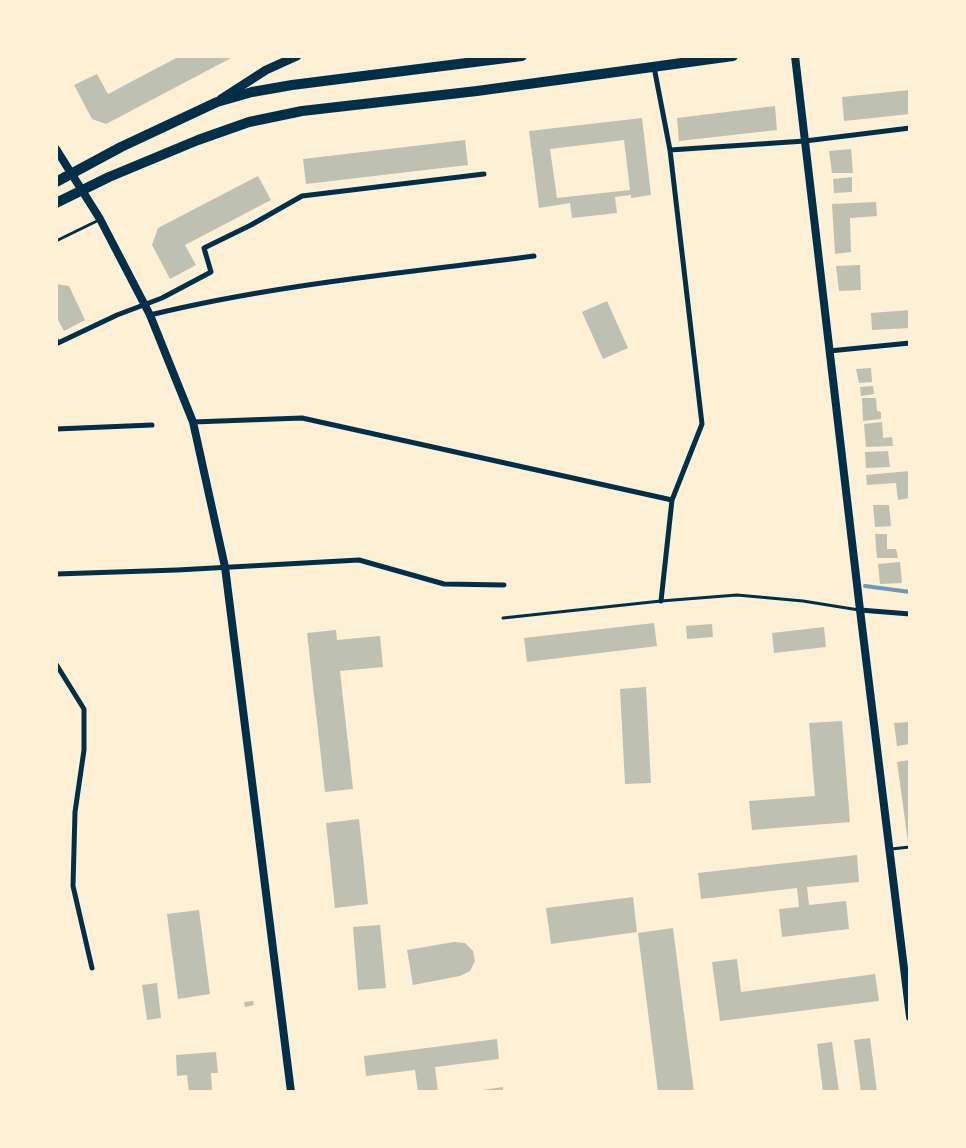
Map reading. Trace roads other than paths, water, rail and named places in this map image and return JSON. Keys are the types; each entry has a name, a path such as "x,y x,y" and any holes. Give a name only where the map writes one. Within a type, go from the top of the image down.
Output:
{"main road":[{"path":"56,182 121,147 217,102 266,70 297,56"},
{"path":"217,102 252,92 292,85 522,56"},
{"path":"56,203 80,190 198,140 249,122 302,111 477,91 734,56"}],"street":[{"path":"795,56 910,1017"},
{"path":"654,67 670,150 702,424 672,500 661,601"},
{"path":"670,150 805,141 910,128"},
{"path":"56,149 100,219 150,315 192,422 225,567 292,1092"},
{"path":"56,340 58,343 117,315 145,306 211,272 204,248 251,225 302,196 484,174"},
{"path":"150,315 204,301 276,289 534,256"},
{"path":"830,351 910,343"},
{"path":"192,422 302,418 672,500"},
{"path":"56,429 152,425"},
{"path":"56,574 359,560 444,584 504,585"},
{"path":"860,610 910,614"},
{"path":"56,664 84,709 84,750 75,812 73,886 92,968"}],"lane":[{"path":"56,241 100,219"},
{"path":"504,618 737,595 803,601 860,610"},
{"path":"889,849 910,846"}],"waterway":[{"path":"865,586 910,592"}]}
